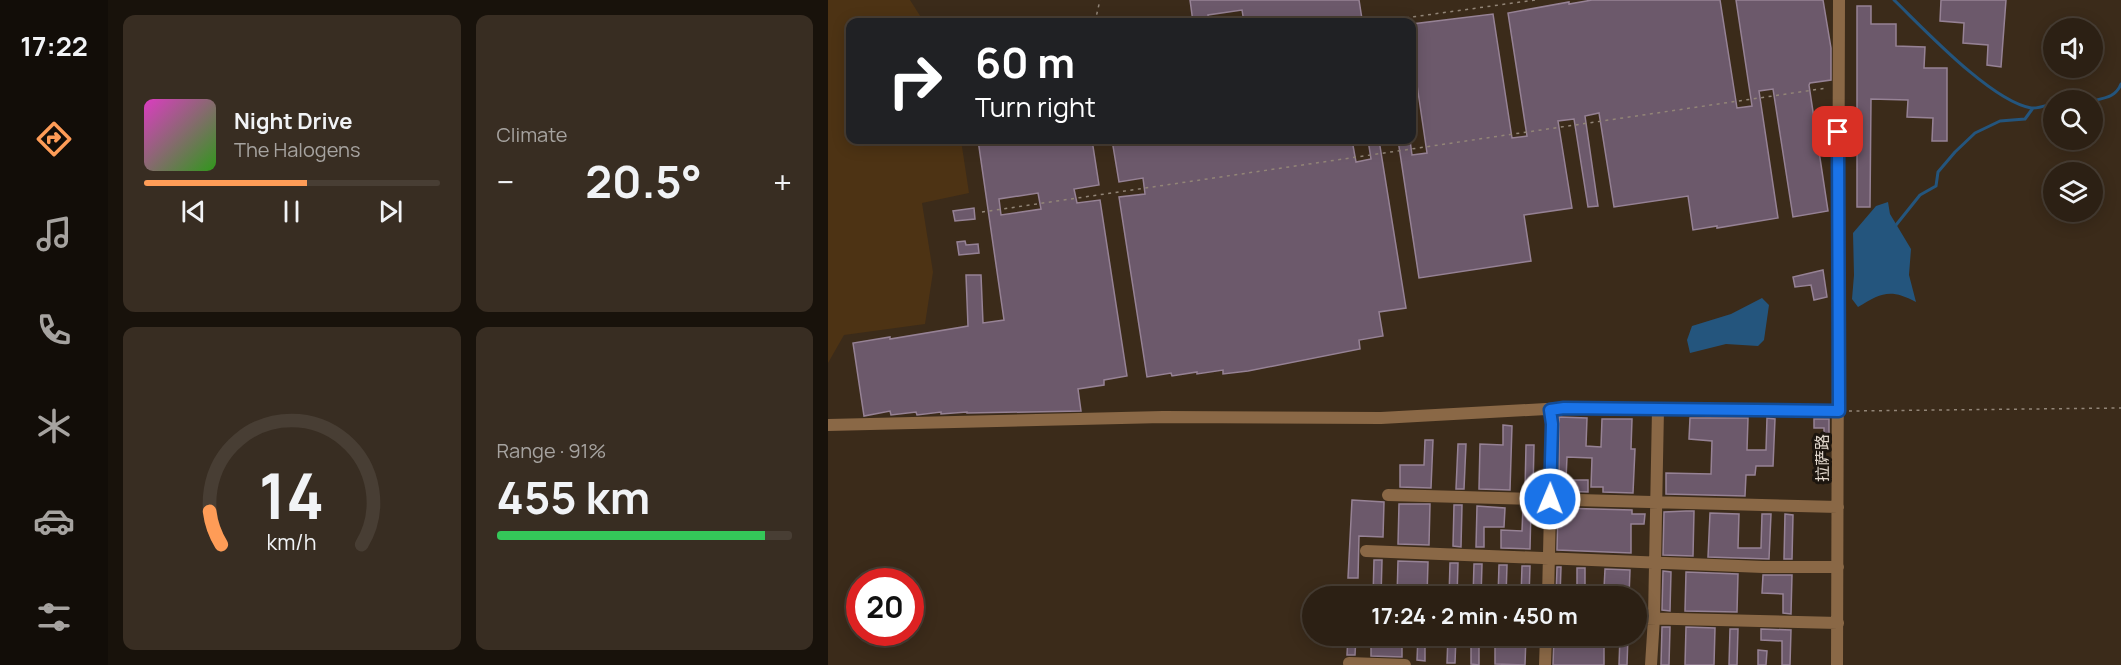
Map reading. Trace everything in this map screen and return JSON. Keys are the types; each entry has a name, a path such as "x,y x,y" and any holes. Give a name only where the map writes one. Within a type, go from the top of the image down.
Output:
{"street":[{"name":"拉萨路","path":"1837,665 1839,0"},
{"path":"828,425 1163,417 1381,418 1564,408 1839,411"},
{"path":"1651,665 1658,409"},
{"path":"1549,586 1552,424 1550,410"},
{"path":"1388,495 1838,507"},
{"path":"1366,551 1763,567 1838,567"},
{"path":"1647,618 1838,622"},
{"path":"1545,665 1546,646"},
{"path":"1349,663 1405,665"}],"path":[{"path":"1096,18 1100,0"},
{"path":"1405,18 1535,0"},
{"path":"982,212 1838,86"},
{"path":"1839,411 2121,408"}],"shaded area":[{"path":"828,0 910,0 921,18 846,18 846,144 962,144 969,193 922,203 933,272 925,324 844,335 828,363"}],"water":[{"path":"1888,202 1890,214 1911,249 1909,275 1916,302 1899,295 1886,294 1873,298 1858,307 1852,299 1853,233 1876,206"},
{"path":"1762,298 1769,305 1764,340 1758,346 1726,344 1690,353 1687,340 1692,326 1731,314"}],"building":[{"path":"1190,0 1359,0 1362,18 1243,18 1242,10 1208,15 1208,18 1192,18"},
{"path":"1592,0 1720,0 1737,108 1752,106 1736,0 1823,0 1831,48 1831,80 1809,85 1828,211 1793,217 1773,89 1759,91 1778,218 1717,228 1717,226 1693,230 1688,196 1614,207 1599,113 1585,116 1598,206 1588,207 1574,119 1558,121 1572,208 1524,215 1531,261 1419,278 1399,144 1411,144 1412,155 1427,153 1416,78 1416,24 1493,14 1512,138 1527,136 1508,13 1569,2 1569,4"},
{"path":"1941,0 2006,0 2001,67 1987,65 1988,45 1963,43 1964,23 1940,21"},
{"path":"1857,6 1871,6 1871,24 1896,24 1896,46 1925,47 1924,68 1947,68 1947,141 1932,141 1933,118 1907,117 1908,100 1871,99 1870,207 1857,207"},
{"path":"979,144 1093,144 1099,185 1074,189 1077,203 1100,200 1127,376 1104,380 1104,385 1078,389 1081,411 941,414 941,412 917,415 916,412 891,415 890,411 864,416 853,343 968,326 966,275 981,275 983,323 1004,320","holes":["1038,193 1041,209 1001,215 999,199"]},
{"path":"1113,144 1353,144 1356,162 1371,159 1369,144 1380,144 1406,308 1379,312 1383,336 1359,340 1360,349 1248,371 1223,374 1223,370 1172,376 1171,373 1147,377 1119,197 1145,194 1143,178 1119,182"},
{"path":"974,208 975,219 955,221 953,211"},
{"path":"965,241 966,245 978,244 979,253 959,255 957,242"},
{"path":"1823,270 1827,297 1814,300 1811,285 1795,287 1793,277"},
{"path":"1559,417 1587,418 1586,446 1601,447 1602,419 1632,419 1631,449 1635,449 1633,493 1603,492 1603,487 1591,487 1592,458 1567,457 1566,480 1588,480 1588,492 1559,491"},
{"path":"1690,418 1748,418 1747,450 1766,450 1767,418 1775,419 1773,466 1756,466 1755,475 1746,475 1745,496 1666,494 1666,473 1711,474 1712,441 1689,439"},
{"path":"1814,419 1829,419 1829,435 1824,435 1824,428 1814,428"},
{"path":"1503,425 1512,426 1510,490 1479,489 1480,444 1503,445"},
{"path":"1425,440 1433,440 1431,488 1400,487 1400,465 1424,465"},
{"path":"1458,444 1466,444 1464,489 1456,489"},
{"path":"1526,445 1534,445 1533,491 1525,490"},
{"path":"1352,500 1384,502 1383,537 1359,536 1358,578 1348,578"},
{"path":"1399,504 1430,504 1429,545 1398,544"},
{"path":"1454,505 1462,505 1461,547 1453,546"},
{"path":"1477,506 1505,508 1504,527 1484,527 1484,547 1476,547"},
{"path":"1523,507 1531,507 1530,549 1501,548 1501,530 1522,531"},
{"path":"1558,508 1632,510 1632,514 1645,514 1644,524 1631,524 1631,553 1557,550"},
{"path":"1694,511 1693,556 1663,555 1664,512"},
{"path":"1710,513 1739,514 1738,548 1761,548 1762,514 1771,514 1769,559 1708,557"},
{"path":"1785,514 1793,515 1792,559 1784,559"},
{"path":"1374,560 1382,560 1381,586 1373,586"},
{"path":"1398,561 1428,562 1427,586 1397,586"},
{"path":"1450,563 1458,563 1457,586 1449,586"},
{"path":"1474,564 1482,564 1481,586 1473,586"},
{"path":"1499,565 1507,565 1506,586 1498,586"},
{"path":"1522,566 1530,566 1529,586 1521,586"},
{"path":"1557,567 1561,567 1560,586 1556,586"},
{"path":"1577,568 1585,568 1585,586 1577,586"},
{"path":"1605,569 1630,570 1629,586 1604,586"},
{"path":"1663,571 1671,572 1670,611 1662,610"},
{"path":"1686,572 1738,574 1737,612 1685,611"},
{"path":"1763,575 1792,575 1791,614 1783,613 1783,594 1762,593"},
{"path":"1662,627 1670,627 1669,665 1661,665"},
{"path":"1686,627 1715,628 1714,665 1685,665"},
{"path":"1730,629 1738,629 1737,665 1729,665"},
{"path":"1761,629 1791,630 1790,665 1782,665 1782,641 1761,640"},
{"path":"1347,646 1355,646 1355,655 1347,655"},
{"path":"1371,646 1402,646 1402,657 1371,656"},
{"path":"1418,646 1425,646 1425,661 1417,660"},
{"path":"1448,646 1456,646 1455,663 1447,663"},
{"path":"1471,646 1479,646 1479,665 1471,664"},
{"path":"1495,646 1526,646 1525,665 1495,664"},
{"path":"1554,646 1604,646 1604,665 1553,665"},
{"path":"1620,646 1628,646 1627,665 1619,665"},
{"path":"1758,650 1767,651 1766,665 1758,665"}],"waterway":[{"path":"1894,0 1959,62 1997,92 2015,103 2031,108 2043,106"},
{"path":"2103,99 2113,94 2121,84"},
{"path":"1896,225 1920,195 1936,186 1938,172 1975,133 2000,121 2025,119 2033,108"}],"route":[{"path":"1550,499 1552,424 1550,410 1564,408 1839,411 1838,132"}]}
